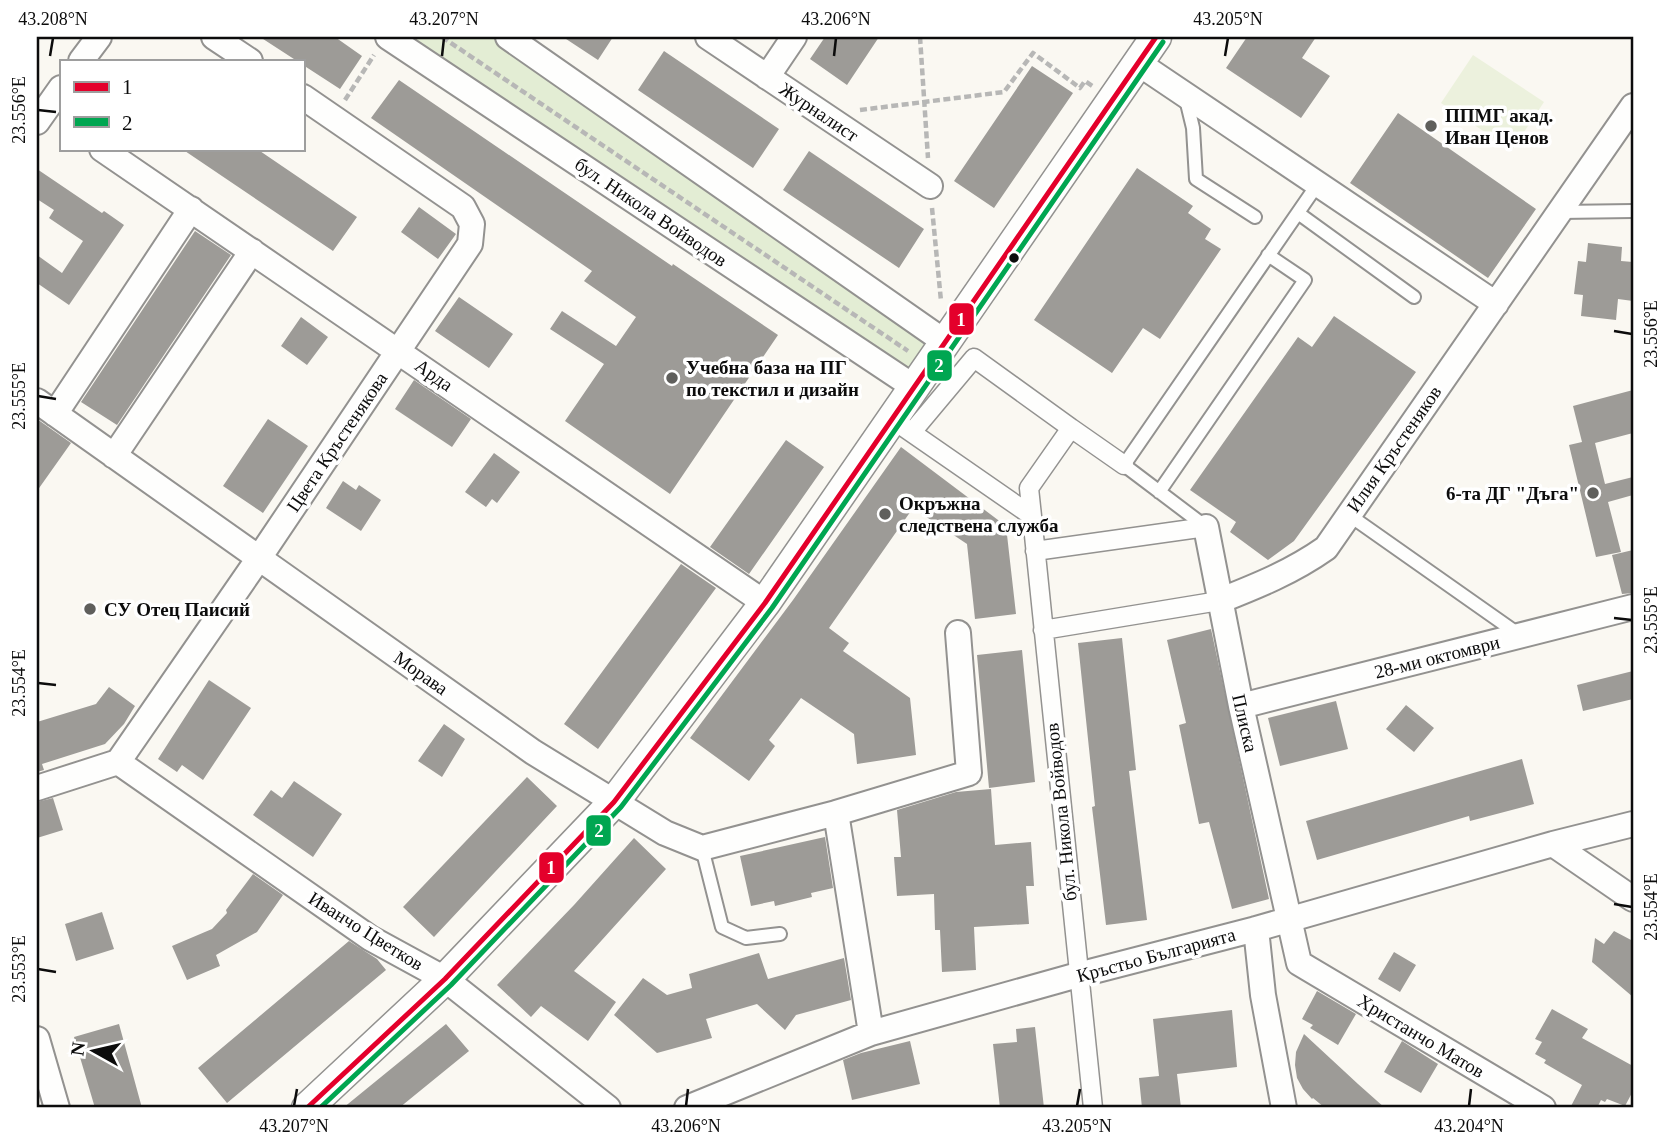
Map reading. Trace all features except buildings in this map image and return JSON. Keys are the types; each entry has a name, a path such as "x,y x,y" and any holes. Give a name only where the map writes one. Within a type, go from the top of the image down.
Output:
{"street":[{"path":"82,60 99,37"},
{"path":"214,37 248,60"},
{"path":"508,37 929,365 974,358 1124,466"},
{"name":"Журналист","path":"708,37 930,186"},
{"path":"767,77 794,37"},
{"path":"902,425 929,365 1156,37"},
{"name":"бул. Никола Войводов","path":"383,43 929,365"},
{"path":"1138,63 1496,304"},
{"path":"45,114 60,90"},
{"name":"Цвета Кръстенякова","path":"118,762 470,244 472,224 463,207 304,98"},
{"name":"Илия Кръстеняков","path":"1043,630 1219,601 1273,580 1300,566 1325,548 1633,106"},
{"name":"Арда","path":"103,150 765,603"},
{"path":"46,407 191,209"},
{"path":"114,456 252,251"},
{"path":"307,1108 445,979 614,802 902,425 974,358"},
{"name":"Морава","path":"46,407 533,752 665,833 702,848"},
{"path":"902,425 1032,516"},
{"name":"бул. Никола Войводов","path":"1072,428 1029,488 1077,975 1093,1108"},
{"path":"1035,551 1206,527"},
{"name":"Плиска","path":"1206,527 1241,705 1290,918"},
{"name":"28-ми октомври","path":"1241,705 1633,607"},
{"path":"702,848 836,813 969,773 958,633"},
{"path":"37,788 118,762"},
{"name":"Иванчо Цветков","path":"118,762 370,938 445,979 608,1108"},
{"path":"836,813 871,1032"},
{"name":"Кръстьо Българията","path":"687,1108 714,1102 871,1032 1633,824"},
{"path":"1553,844 1633,899"},
{"path":"1290,918 1299,963"},
{"path":"1255,929 1263,995 1284,1108"},
{"name":"Христанчо Матов","path":"1255,929 1272,948 1543,1108"},
{"path":"37,1039 58,1108"}],"lane":[{"path":"1185,95 1193,128 1196,179 1255,217"},
{"path":"1206,527 1124,466 1317,185"},
{"path":"1558,212 1633,211"},
{"path":"1298,213 1414,297"},
{"path":"1159,492 1305,280 1268,255"},
{"path":"1349,515 1521,636"},
{"path":"702,848 722,927 746,938 780,934"}],"path":[{"path":"443,37 929,365"},
{"path":"333,118 383,43"},
{"path":"822,115 1004,92 1033,53 1080,88 1085,81 1111,101"}],"green space":[{"path":"388,37 495,37 945,342 914,387"},
{"path":"1473,55 1544,102 1512,150 1441,103"}],"transit line":[{"name":"1","path":"307,1108 445,979 614,802 765,603 1156,37"},
{"name":"2","path":"320,1108 451,985 621,807 772,608 1163,42"}],"place":[{"name":"ППМГ акад. Иван Ценов","path":"1431,126"},
{"name":"Учебна база на ПГ по текстил и дизайн","path":"672,378"},
{"name":"6-та ДГ \"Дъга\"","path":"1593,493"},
{"name":"Окръжна следствена служба","path":"885,514"},
{"name":"СУ Отец Паисий","path":"90,609"}]}
